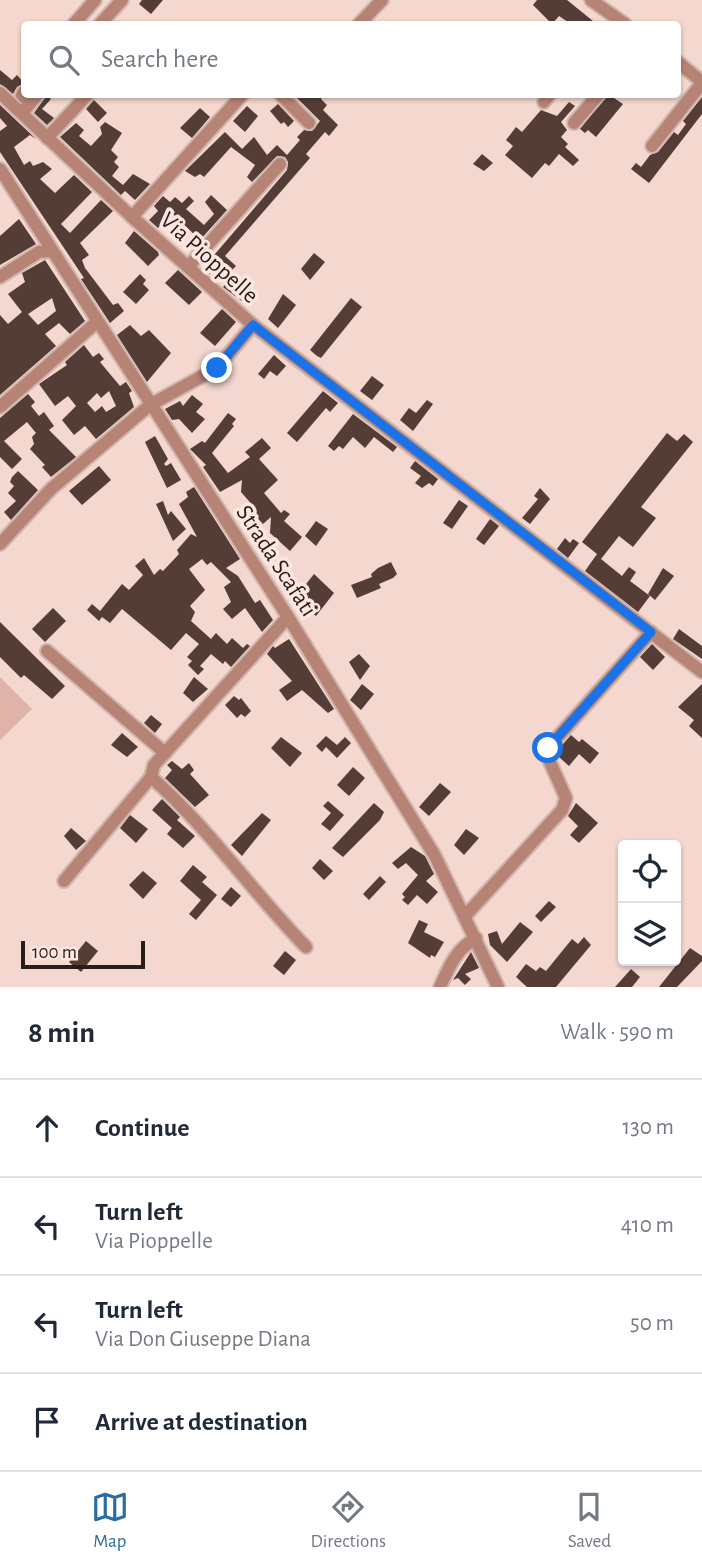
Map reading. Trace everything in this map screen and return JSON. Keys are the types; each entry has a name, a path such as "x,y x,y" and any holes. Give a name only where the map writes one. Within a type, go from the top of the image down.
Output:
{"street":[{"path":"77,21 96,0"},
{"path":"103,21 122,0"},
{"path":"362,21 382,0"},
{"path":"591,0 616,21"},
{"path":"652,146 702,82 681,65"},
{"name":"Via Pioppelle","path":"0,93 29,101 47,138 253,325 702,672"},
{"path":"47,138 84,98"},
{"path":"132,217 239,98"},
{"path":"284,98 309,123"},
{"path":"574,123 596,98"},
{"path":"188,267 280,164"},
{"name":"Strada Scafati","path":"0,169 288,617 435,856 499,987"},
{"path":"0,277 39,252 52,251"},
{"path":"0,407 97,322"},
{"path":"0,544 51,489 150,405 217,368 253,325"},
{"path":"64,881 151,777 154,765 288,617"},
{"path":"466,915 562,810 566,798 550,760 548,748 651,632"},
{"path":"47,651 165,753"},
{"path":"151,777 185,810 269,909 306,947"},
{"path":"440,987 463,945 476,938"}],"shaded area":[{"path":"0,677 32,709 0,740"}],"building":[{"path":"142,0 163,0 151,14 139,4"},
{"path":"537,0 567,0 593,21 566,21 559,16 555,21 549,21 533,5"},
{"path":"0,70 12,80 17,75 21,80 21,85 13,94 0,84"},
{"path":"702,97 702,114 649,183 631,169 636,163 641,167 674,132 678,135 686,124 683,121"},
{"path":"45,98 51,99 42,109 54,118 47,125 34,113"},
{"path":"297,98 322,98 327,105 323,110 338,125 329,136 325,132 306,154 310,158 225,256 236,266 230,272 219,263 210,274 203,268 287,170 288,162 285,157 277,156 252,182 247,177 255,165 231,147 204,177 200,174 195,177 185,171 225,132 242,149 254,137 267,155 277,145 287,155 300,140 297,137 304,130 312,131 320,121"},
{"path":"605,98 614,98 623,104 596,137 588,130 585,133 580,129"},
{"path":"94,100 107,113 98,122 86,109"},
{"path":"569,102 575,106 561,122 567,130 561,137 568,144 565,147 579,160 573,166 559,154 549,166 545,163 532,178 505,155 513,146 506,140 516,127 522,132 541,110 557,116"},
{"path":"278,104 294,121 288,127 284,122 281,124 270,111"},
{"path":"0,105 36,139 30,135 14,147 24,165 30,161 33,166 43,162 52,169 40,179 55,193 74,175 92,192 61,224 70,233 101,200 113,211 80,243 89,255 82,260 85,268 113,305 118,303 124,311 110,323 81,279 84,278 0,152 0,131 7,126 0,118"},
{"path":"247,106 258,116 245,132 233,121"},
{"path":"200,108 210,117 192,138 180,128"},
{"path":"105,122 122,133 111,150 118,157 114,162 119,167 112,176 123,185 133,174 150,184 135,200 125,191 121,195 60,137 76,123 84,130 79,136 91,146 102,134 100,127"},
{"path":"482,154 493,163 484,171 473,164"},
{"path":"211,195 227,210 200,240 172,213 158,228 149,220 158,211 154,206 163,196 170,202 175,197 182,203 189,196 194,201 186,209 204,225 214,214 205,202"},
{"path":"19,219 36,244 0,265 0,236"},
{"path":"134,231 158,252 159,255 148,266 125,243"},
{"path":"314,253 325,262 310,280 301,269"},
{"path":"45,260 85,321 70,334 59,323 45,334 56,346 0,395 0,315 8,324 22,312 8,294 25,282 22,273","holes":["52,298 56,311 38,325 28,314"]},
{"path":"178,270 202,292 189,305 165,283"},
{"path":"140,274 146,280 143,284 149,290 136,304 123,292"},
{"path":"232,276 257,293 247,305 223,287"},
{"path":"283,294 296,305 278,328 268,319"},
{"path":"351,298 362,307 321,358 317,356 310,350"},
{"path":"222,309 236,322 215,346 200,333"},
{"path":"130,325 141,336 149,330 171,353 147,382 117,335"},
{"path":"84,345 93,357 99,353 104,359 100,362 120,386 126,382 132,391 129,393 134,407 96,439 85,426 74,435 62,420 76,406 68,396 55,406 39,384 67,365 65,362","holes":["109,391 116,406 106,412 102,406 95,412 87,403 97,393 101,398"]},
{"path":"274,355 286,366 277,376 270,371 264,379 258,374"},
{"path":"372,376 384,385 372,400 360,391"},
{"path":"323,391 338,403 330,412 326,408 297,442 287,433"},
{"path":"28,394 35,402 31,406 39,416 44,412 54,426 49,430 76,457 51,477 42,467 45,465 30,449 34,444 32,437 36,433 27,422 4,441 22,459 12,469 0,457 0,418"},
{"path":"192,395 203,404 196,412 205,419 192,433 179,419 172,420 165,409 180,401 183,406"},
{"path":"427,400 433,404 413,431 400,420 409,408 416,413"},
{"path":"228,413 236,419 232,424 234,426 212,453 228,473 250,457 245,452 262,438 271,448 259,459 278,480 264,493 281,513 284,510 290,514 284,521 302,537 290,551 270,533 271,517 263,524 251,511 255,508 241,492 242,480 220,492 203,467 206,465 190,449 202,441 205,443"},
{"path":"353,414 397,447 393,452 374,437 365,448 353,437 343,449 339,446 334,451 328,446"},
{"path":"667,433 677,441 684,434 693,442 641,507 656,518 633,547 619,536 601,559 622,576 629,567 636,572 630,581 650,596 638,612 585,571 597,554 582,542"},
{"path":"155,436 168,459 164,464 166,466 171,463 181,480 167,488 145,442"},
{"path":"415,461 438,479 433,486 429,483 422,488 415,483 421,476 410,468"},
{"path":"99,466 111,480 82,505 69,491"},
{"path":"18,471 38,490 11,520 4,512 16,501 8,493 14,486 10,482 12,477"},
{"path":"194,487 240,559 226,568 238,576 255,603 260,600 273,620 262,632 245,608 232,619 223,609 231,602 224,587 231,582 211,562 207,565 202,559 189,569 205,590 190,606 195,612 191,621 211,639 216,633 227,644 232,638 243,648 247,644 250,646 231,667 211,654 200,666 204,669 198,675 188,665 192,661 187,657 199,644 186,633 171,650 122,609 110,623 102,617 99,621 87,610 92,604 100,611 122,584 129,590 143,575 135,566 144,558 154,575 160,569 163,571 179,554 177,550 191,534 197,537 179,504 188,497 186,492"},
{"path":"540,488 550,499 530,524 522,518 538,499 534,496"},
{"path":"459,500 468,506 452,529 443,523"},
{"path":"163,501 168,515 171,511 186,529 173,541 156,504"},
{"path":"490,519 499,526 484,545 476,539"},
{"path":"316,521 328,529 316,546 305,536"},
{"path":"565,538 570,543 573,539 579,543 568,558 557,549"},
{"path":"391,562 397,574 379,584 381,588 357,598 351,585 372,577 371,574 378,568"},
{"path":"663,568 674,576 655,600 648,594"},
{"path":"314,574 334,593 316,616 295,598"},
{"path":"53,608 66,621 45,642 32,629"},
{"path":"0,622 65,686 52,699 24,675 21,678 0,657"},
{"path":"679,629 702,646 702,659 673,639"},
{"path":"289,639 334,709 328,713 302,690 287,701 279,690 292,681 267,654 273,646 275,648"},
{"path":"652,644 665,657 653,670 640,657"},
{"path":"359,654 370,666 360,680 349,662"},
{"path":"194,677 208,689 193,702 183,693"},
{"path":"362,684 374,694 361,710 350,700"},
{"path":"702,684 702,738 689,726 694,720 678,707"},
{"path":"234,696 239,700 241,698 251,711 245,717 241,714 237,718 225,705"},
{"path":"151,715 162,724 155,733 144,723"},
{"path":"122,733 138,747 127,757 111,745"},
{"path":"571,735 579,742 582,739 599,753 590,764 579,754 569,766 559,757 557,751"},
{"path":"326,736 337,745 345,737 351,743 337,758 326,747 322,752 316,746"},
{"path":"281,737 302,753 290,767 271,748"},
{"path":"172,761 182,769 189,763 194,770 190,774 209,795 195,807 165,778 172,770 167,765"},
{"path":"353,767 365,778 349,796 337,785"},
{"path":"440,783 451,792 429,816 419,807"},
{"path":"162,799 180,817 177,820 195,836 183,848 167,834 172,828 152,810"},
{"path":"328,801 344,815 330,831 321,824 331,813 323,806"},
{"path":"374,803 384,812 380,820 343,857 332,848"},
{"path":"576,803 598,823 579,843 570,835 578,826 568,816"},
{"path":"262,813 271,820 242,856 231,845"},
{"path":"130,815 148,829 136,843 120,828"},
{"path":"71,828 86,841 76,850 64,836"},
{"path":"466,829 479,838 464,855 454,845"},
{"path":"411,847 425,856 434,874 426,881 438,892 427,904 417,895 408,905 402,900 405,897 402,894 418,875 406,863 398,869 392,863"},
{"path":"320,859 333,871 324,880 312,868"},
{"path":"193,865 207,877 202,882 217,895 196,920 189,914 201,900 180,881"},
{"path":"143,871 157,883 143,899 129,885"},
{"path":"380,876 386,882 369,900 363,894"},
{"path":"231,887 241,896 231,907 221,899"},
{"path":"549,901 556,907 541,922 535,916"},
{"path":"419,920 428,924 424,932 444,942 435,957 431,955 430,958 408,943"},
{"path":"520,922 533,932 507,962 490,945 488,934 497,931 502,944"},
{"path":"584,937 591,945 556,987 527,987 516,977 526,964 536,971 540,967 546,971 572,939 578,944"},
{"path":"86,941 98,951 81,972 69,962"},
{"path":"690,948 702,956 702,961 677,987 659,987 676,966 681,966 681,959"},
{"path":"285,951 296,960 284,975 273,966"},
{"path":"471,952 479,968 465,974 471,979 465,985 458,978 453,980"},
{"path":"631,969 640,977 632,987 615,987"}],"route":[{"path":"217,368 253,325 651,632 618,665 548,748"}]}
